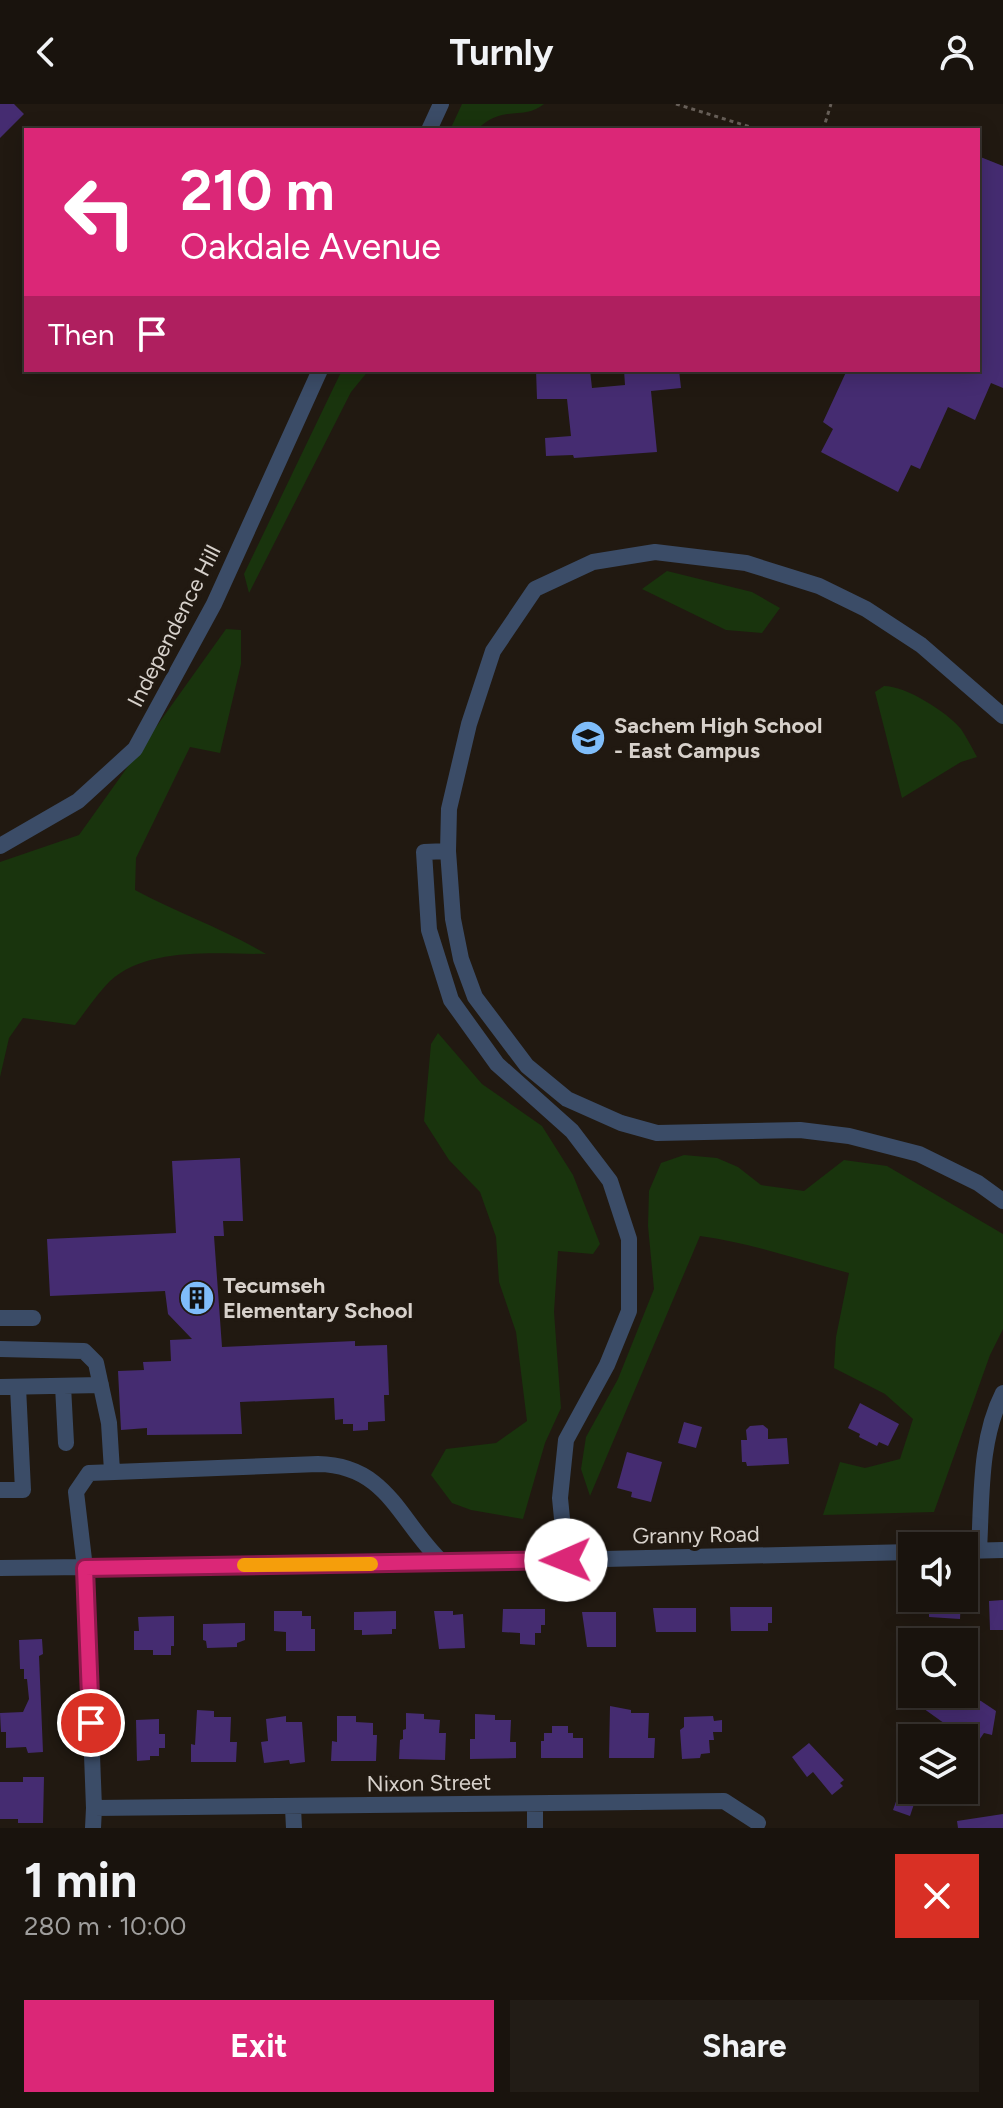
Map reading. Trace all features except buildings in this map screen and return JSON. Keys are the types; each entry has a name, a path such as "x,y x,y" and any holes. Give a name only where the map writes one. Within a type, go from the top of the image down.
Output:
{"street":[{"path":"430,128 441,104"},
{"name":"Independence Hill","path":"0,846 78,801 135,749 214,604 319,372"},
{"path":"1003,716 921,645 866,609 819,586 746,563 655,552 593,562 535,589 493,651 469,724 453,795 448,851 453,919 461,959 475,997 527,1066 567,1099 621,1123 657,1133 800,1130 849,1136 919,1154 978,1183 1003,1201"},
{"path":"448,851 424,852 429,930 451,1000 497,1064 572,1131 610,1181 629,1239 629,1311 607,1365 566,1440 560,1498 566,1560"},
{"path":"0,1318 33,1318"},
{"path":"0,1349 84,1351 96,1363 109,1423 112,1471"},
{"path":"0,1387 101,1385"},
{"path":"63,1386 66,1443"},
{"path":"0,1490 23,1490 18,1387"},
{"path":"974,1532 985,1449 1003,1393"},
{"path":"93,1828 85,1568 76,1492 89,1473 318,1464 343,1466 372,1480 387,1492 443,1563"},
{"path":"978,1551 1003,1550"},
{"name":"Granny Road","path":"0,1568 443,1563 898,1552"},
{"name":"Nixon Street","path":"94,1808 724,1801 758,1823"},
{"path":"535,1805 535,1828"},
{"path":"293,1808 294,1828"}],"path":[{"path":"676,104 754,128"},
{"path":"824,128 831,104"}],"green space":[{"path":"462,104 544,104 528,112 495,117 479,128 451,128"},
{"path":"341,372 367,372 351,392 249,593 244,574"},
{"path":"667,571 752,592 780,608 762,633 726,630 642,589"},
{"path":"226,629 241,630 241,664 220,753 190,747 136,858 135,890 266,954 184,954 144,962 126,970 105,986 75,1025 23,1018 9,1038 0,1077 0,862 79,835"},
{"path":"884,686 914,695 946,715 961,729 977,757 961,762 902,798 875,692"},
{"path":"438,1033 482,1084 542,1126 573,1175 600,1244 593,1254 558,1251 554,1312 561,1408 545,1443 523,1519 471,1510 452,1503 431,1475 446,1449 496,1443 527,1421 516,1332 499,1282 496,1237 480,1192 449,1160 424,1121 431,1044"},
{"path":"684,1155 717,1158 738,1167 761,1185 804,1191 844,1160 887,1166 1003,1234 1003,1329 990,1355 934,1512 823,1515 840,1462 865,1468 900,1459 913,1419 885,1394 834,1368 836,1337 849,1273 756,1247 700,1236 590,1496 581,1469 586,1437 618,1379 654,1289 648,1226 649,1191 661,1163"}],"slow traffic":[{"path":"244,1565 371,1564"}],"place":[{"name":"Sachem High School - East Campus","path":"588,738"},
{"name":"Tecumseh Elementary School","path":"197,1298"}],"route":[{"path":"91,1723 85,1568 566,1560"}]}
